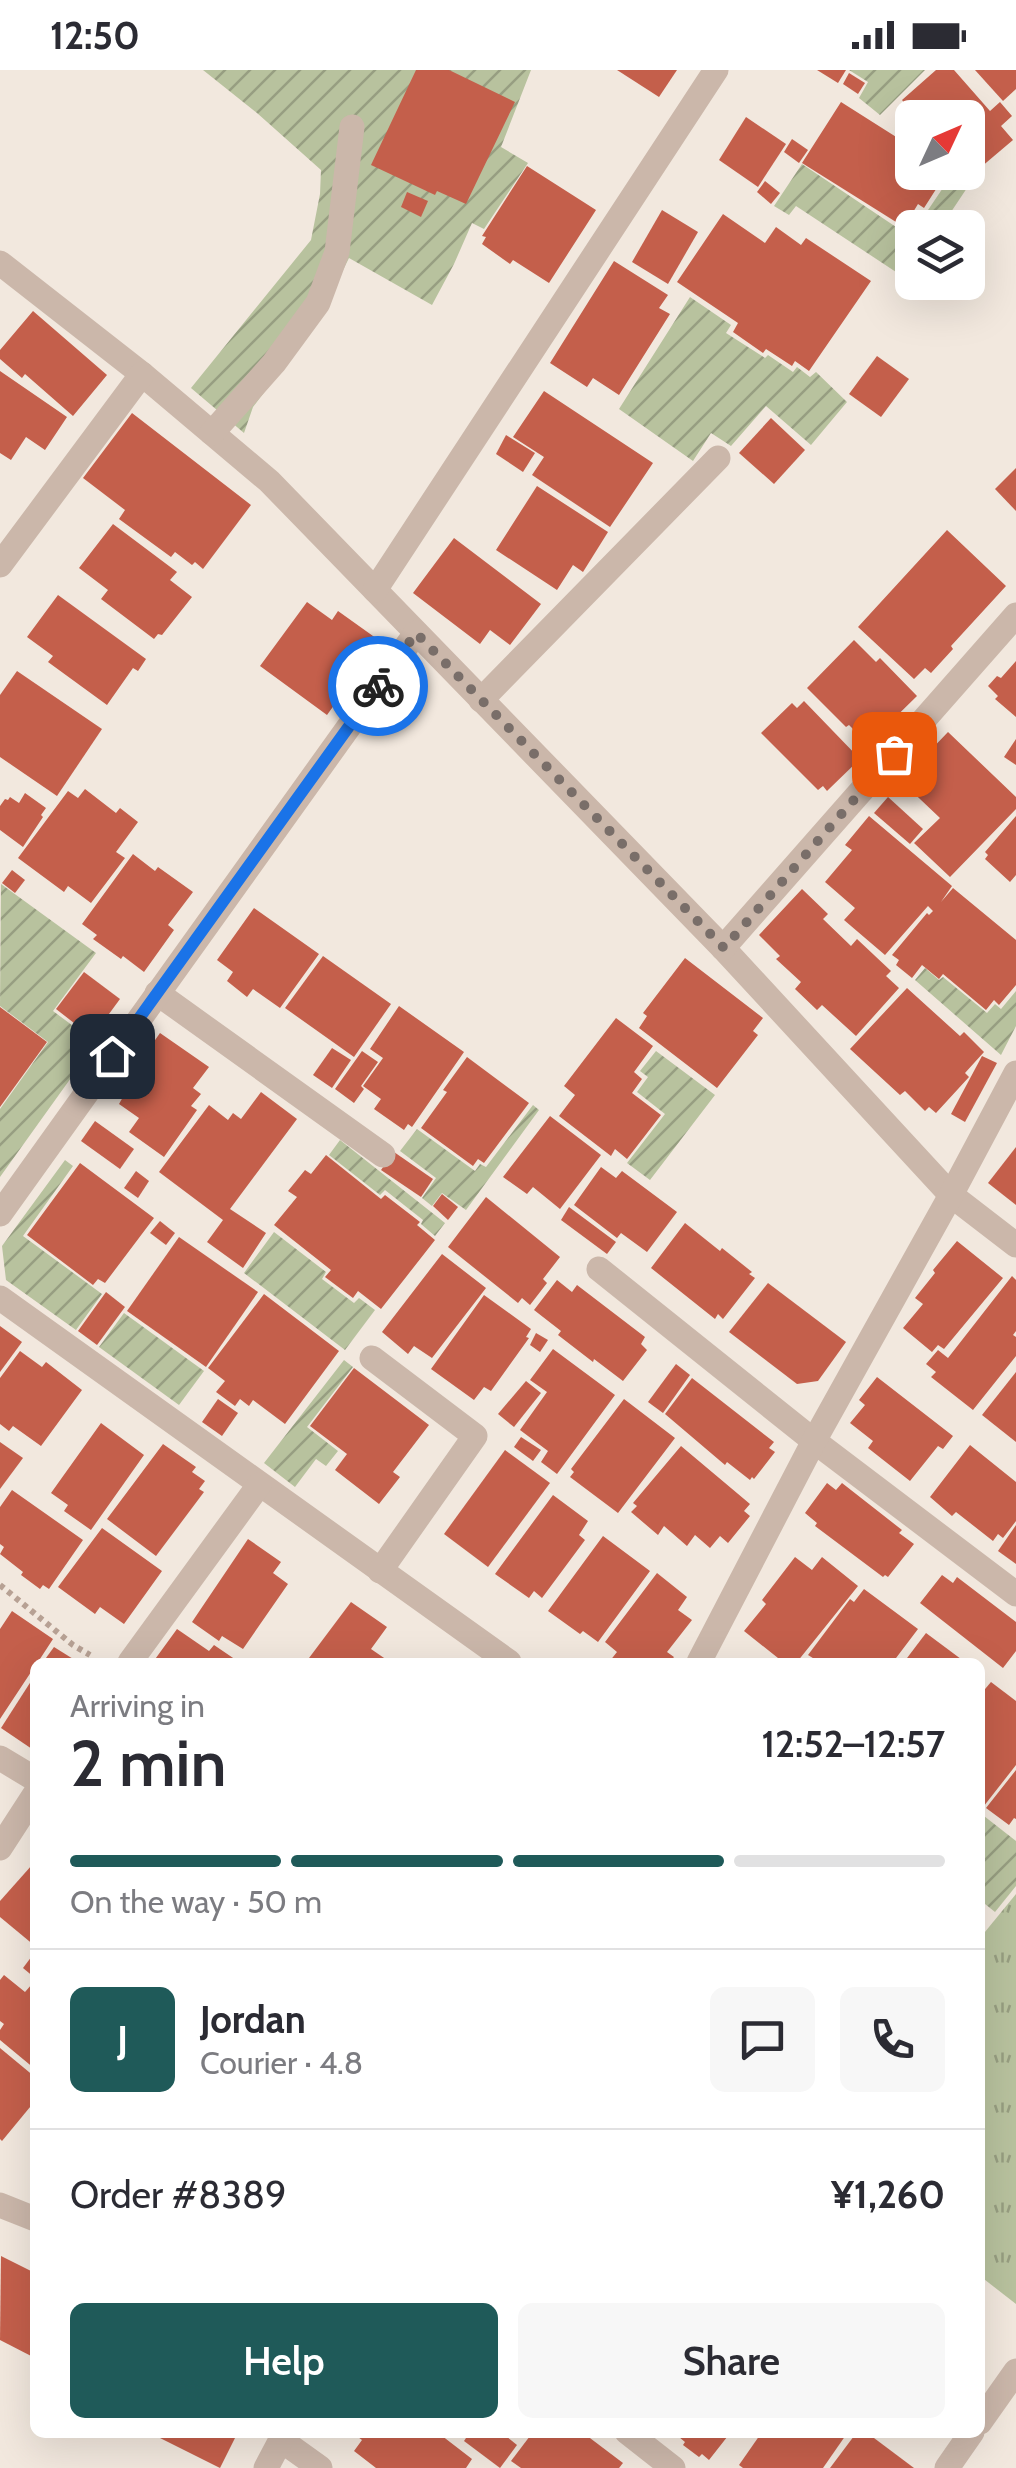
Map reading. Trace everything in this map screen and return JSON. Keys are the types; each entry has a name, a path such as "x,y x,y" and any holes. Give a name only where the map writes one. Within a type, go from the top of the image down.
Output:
{"street":[{"path":"375,590 716,70"},
{"path":"212,433 274,362 318,303 338,252 352,127"},
{"path":"0,263 142,374 269,481 724,948 952,1195 1016,1246"},
{"path":"0,566 142,374"},
{"path":"481,700 718,458"},
{"path":"724,948 1016,615"},
{"path":"0,1214 416,633"},
{"path":"157,993 382,1154"},
{"path":"703,1658 814,1441 1016,1072"},
{"path":"599,1269 814,1441 1016,1594"},
{"path":"0,1298 503,1658"},
{"path":"372,1358 475,1436 380,1571"},
{"path":"133,1658 259,1485"},
{"path":"0,1758 30,1776"},
{"path":"0,1848 30,1810"},
{"path":"0,2205 30,2217"},
{"path":"985,2415 1016,2371"},
{"path":"266,2468 282,2438"},
{"path":"285,2438 320,2468"},
{"path":"635,2438 673,2468"},
{"path":"947,2468 968,2438"}],"path":[{"path":"0,1585 96,1658"}],"green space":[{"path":"203,70 531,70 501,147 528,163 484,229 472,223 432,305 349,258 316,324 253,407 244,433 191,388 311,240 321,170"},
{"path":"849,70 925,70 880,115 859,98 868,82"},
{"path":"802,164 895,226 895,271 796,206 789,215 774,206"},
{"path":"942,190 966,190 952,210 928,210"},
{"path":"690,297 731,325 726,333 793,372 797,367 810,377 816,372 847,402 811,445 766,406 731,446 711,433 693,461 619,409"},
{"path":"1,884 96,953 53,1011 96,1043 0,1177 0,1109 48,1042 0,1006"},
{"path":"925,968 939,980 943,977 987,1013 995,1004 1001,1009 1016,991 1016,1026 1001,1055 915,980"},
{"path":"656,1051 715,1095 650,1180 627,1163 665,1114 637,1092 648,1077 640,1071"},
{"path":"533,1105 539,1110 466,1210 442,1193 432,1206 422,1198 436,1178 400,1151 417,1129 475,1171 480,1164 486,1167"},
{"path":"340,1140 445,1223 435,1236 421,1224 423,1220 385,1190 380,1195 329,1155"},
{"path":"65,1160 73,1166 23,1236 102,1294 76,1330 6,1280 2,1246"},
{"path":"274,1232 326,1272 322,1279 354,1303 359,1298 375,1310 345,1350 244,1273"},
{"path":"124,1313 204,1371 179,1405 99,1347"},
{"path":"344,1360 353,1367 307,1427 338,1451 326,1466 316,1459 295,1487 264,1463"},
{"path":"985,1817 1016,1841 1016,1886 995,1912 985,1904"},
{"path":"1016,1894 1016,2304 985,2280 985,1932"}],"building":[{"path":"416,70 449,70 515,102 466,204 437,191 435,195 371,165"},
{"path":"617,70 677,70 659,97"},
{"path":"817,70 846,70 838,83"},
{"path":"936,70 954,70 980,100 902,100"},
{"path":"975,70 1016,70 1016,89 1003,101"},
{"path":"849,73 865,83 858,94 843,84"},
{"path":"841,102 895,136 895,190 936,190 924,208 918,204 914,210 895,210 895,221 802,163"},
{"path":"1000,102 1012,116 1001,126 1013,140 985,164 985,105 990,111"},
{"path":"746,117 786,144 758,187 719,160"},
{"path":"792,139 808,150 799,163 784,152"},
{"path":"527,166 596,210 549,283 513,260 510,264 482,244 486,237 482,236"},
{"path":"765,181 780,193 771,204 757,192"},
{"path":"407,192 428,201 421,217 401,207"},
{"path":"662,210 698,232 668,284 632,262"},
{"path":"723,214 765,243 776,227 801,245 806,238 871,281 809,371 795,361 792,366 766,349 763,353 733,332 738,323 677,282"},
{"path":"614,261 668,295 659,308 670,314 619,395 593,378 587,387 550,363"},
{"path":"33,311 107,375 73,416 25,374 22,378 0,359 0,350"},
{"path":"877,356 909,379 881,417 849,394"},
{"path":"0,371 67,417 45,450 26,437 11,460 0,453"},
{"path":"544,391 653,463 610,527 532,475 544,457 513,437"},
{"path":"132,413 251,505 203,569 175,552 171,557 119,519 125,510 83,478"},
{"path":"771,418 805,450 774,484 739,453"},
{"path":"506,435 535,453 523,472 496,454"},
{"path":"1016,468 1016,511 995,489"},
{"path":"537,486 608,532 583,572 573,565 557,590 496,550"},
{"path":"113,524 177,572 170,580 192,597 162,635 154,639 101,599 108,590 79,568"},
{"path":"947,530 1006,586 931,673 925,668 914,679 858,627"},
{"path":"454,538 541,604 510,645 490,630 480,644 413,593"},
{"path":"58,595 146,659 138,671 133,668 107,705 48,662 53,656 27,637"},
{"path":"307,602 332,620 338,611 380,641 327,715 260,666"},
{"path":"854,640 876,662 880,658 917,696 868,744 807,688"},
{"path":"1016,661 1016,717 995,699 998,696 988,686"},
{"path":"17,671 102,729 57,796 0,757 0,695"},
{"path":"804,701 860,759 827,791 823,786 818,790 761,733 792,703 797,708"},
{"path":"948,732 1016,797 1016,809 950,877 914,843 940,818 901,781"},
{"path":"1016,739 1016,765 1004,757"},
{"path":"85,789 116,813 120,808 138,822 116,852 125,858 91,903 68,886 64,892 18,858 68,791 78,798"},
{"path":"25,793 46,808 23,847 0,830 0,806 10,797 19,803"},
{"path":"888,797 923,829 910,844 874,813"},
{"path":"869,816 952,886 941,902 953,888 1016,940 1016,985 999,1005 994,1000 986,1010 943,974 939,979 922,965 912,978 896,965 899,960 892,955 927,913 933,911 928,906 885,955 844,920 855,908 825,882 852,850 845,845"},
{"path":"1016,816 1016,875 1010,882 985,859 985,852"},
{"path":"133,854 193,892 168,925 174,930 144,972 93,939 97,935 82,924"},
{"path":"12,870 25,880 15,893 2,883"},
{"path":"802,889 828,914 823,919 851,946 857,939 891,971 886,976 899,988 856,1036 822,1005 817,1010 795,989 801,982 776,959 780,956 759,935"},
{"path":"254,908 319,954 280,1008 253,989 247,997 227,981 233,972 217,960"},
{"path":"323,956 391,1004 354,1057 285,1008"},
{"path":"685,958 763,1018 753,1031 758,1035 717,1088 639,1028 647,1016 643,1013"},
{"path":"84,972 120,999 92,1037 56,1009"},
{"path":"907,988 960,1036 964,1032 984,1052 965,1073 969,1077 936,1113 929,1107 925,1111 905,1091 900,1095 850,1049"},
{"path":"399,1006 464,1052 412,1127 408,1124 404,1130 374,1109 381,1099 363,1086 383,1058 370,1049"},
{"path":"0,1007 47,1042 0,1107"},
{"path":"616,1018 653,1046 634,1072 642,1079 632,1093 661,1115 627,1159 615,1149 611,1156 559,1116 575,1095 564,1086"},
{"path":"160,1033 209,1067 193,1088 201,1094 191,1106 197,1110 164,1157 129,1132 139,1118 119,1104 123,1097 118,1093"},
{"path":"332,1048 351,1060 332,1088 313,1075"},
{"path":"362,1051 378,1062 354,1103 335,1089"},
{"path":"982,1056 997,1063 965,1122 951,1114"},
{"path":"467,1057 529,1103 484,1163 478,1159 473,1166 421,1128"},
{"path":"261,1092 297,1119 230,1209 266,1233 243,1268 207,1242 223,1220 159,1172 209,1105 228,1120 233,1113 241,1119"},
{"path":"550,1116 601,1155 560,1209 533,1187 527,1194 503,1177"},
{"path":"95,1121 134,1149 120,1169 81,1141"},
{"path":"1016,1147 1016,1205 988,1183"},
{"path":"394,1152 433,1179 421,1197 381,1170"},
{"path":"326,1155 381,1199 385,1195 420,1222 417,1225 435,1240 381,1309 358,1291 353,1298 325,1277 331,1270 274,1225 297,1197 288,1191 305,1170 311,1174"},
{"path":"80,1163 154,1218 105,1283 98,1279 93,1285 27,1235"},
{"path":"601,1167 616,1178 622,1171 677,1212 647,1252 621,1233 617,1238 574,1205"},
{"path":"136,1171 149,1181 138,1198 124,1188"},
{"path":"442,1194 458,1207 448,1220 433,1206"},
{"path":"486,1197 560,1257 530,1305 522,1298 518,1303 448,1247"},
{"path":"569,1207 616,1242 607,1254 561,1220"},
{"path":"160,1221 175,1233 166,1245 150,1233"},
{"path":"685,1223 720,1251 722,1248 755,1278 723,1319 718,1314 715,1319 651,1268"},
{"path":"179,1237 258,1292 206,1367 127,1311"},
{"path":"957,1241 1003,1278 944,1349 938,1345 932,1352 903,1328 923,1304 915,1298"},
{"path":"442,1254 486,1288 432,1358 414,1346 408,1354 382,1332"},
{"path":"1012,1276 1016,1280 1016,1356 973,1410 931,1377 936,1372 926,1364 938,1350 948,1358"},
{"path":"557,1280 572,1292 577,1285 645,1337 641,1344 647,1350 623,1381 558,1335 561,1331 534,1310"},
{"path":"768,1283 846,1342 818,1381 797,1384 729,1332"},
{"path":"106,1292 125,1307 97,1345 78,1331"},
{"path":"264,1294 339,1351 285,1424 253,1400 249,1406 240,1399 235,1406 216,1392 225,1381 208,1368"},
{"path":"484,1295 531,1329 526,1337 529,1338 491,1391 484,1387 474,1400 431,1369"},
{"path":"0,1326 22,1342 0,1372"},
{"path":"536,1333 548,1340 540,1352 530,1345"},
{"path":"553,1349 615,1395 557,1474 541,1462 548,1451 520,1430 547,1392 530,1380"},
{"path":"20,1351 42,1367 46,1362 82,1390 41,1446 13,1426 9,1431 0,1424 0,1378"},
{"path":"676,1364 690,1375 663,1413 648,1402"},
{"path":"354,1368 429,1425 393,1472 400,1477 379,1504 335,1470 347,1454 310,1426"},
{"path":"1016,1372 1016,1442 982,1415"},
{"path":"877,1377 953,1436 943,1449 938,1446 910,1481 868,1448 873,1441 850,1423 865,1405 859,1400"},
{"path":"692,1378 774,1442 769,1448 775,1452 754,1479 727,1462 725,1465 665,1414"},
{"path":"526,1381 541,1393 514,1427 498,1414"},
{"path":"218,1399 238,1413 222,1436 202,1422"},
{"path":"624,1399 675,1438 618,1513 570,1477 574,1472 571,1469"},
{"path":"101,1423 144,1455 91,1530 64,1511 68,1505 51,1493"},
{"path":"521,1437 541,1450 533,1461 514,1447"},
{"path":"0,1442 23,1458 0,1489"},
{"path":"163,1444 196,1467 192,1472 205,1481 199,1489 204,1492 156,1556 107,1519"},
{"path":"970,1445 1016,1482 1016,1521 1003,1538 998,1534 993,1541 930,1497"},
{"path":"681,1446 750,1504 744,1511 750,1516 728,1543 720,1536 710,1548 695,1535 687,1546 664,1526 658,1535 631,1512 637,1506 633,1503"},
{"path":"505,1450 550,1483 488,1567 444,1534"},
{"path":"827,1483 836,1490 842,1483 914,1544 888,1577 815,1526 817,1523 805,1513"},
{"path":"12,1490 83,1540 49,1589 43,1585 40,1589 0,1554 4,1547 0,1544 0,1507"},
{"path":"553,1495 588,1521 579,1535 585,1540 542,1598 534,1591 529,1598 495,1574"},
{"path":"1016,1525 1016,1564 998,1551"},
{"path":"102,1528 162,1571 124,1624 100,1607 95,1614 58,1587"},
{"path":"603,1536 650,1571 598,1642 548,1611"},
{"path":"248,1539 281,1562 273,1573 288,1584 243,1649 222,1636 219,1641 192,1622"},
{"path":"795,1557 812,1570 822,1557 858,1586 800,1658 778,1658 744,1631 766,1604 762,1600"},
{"path":"657,1573 687,1597 678,1610 692,1620 667,1652 673,1658 612,1658 617,1652 605,1642"},
{"path":"942,1575 953,1583 957,1577 1016,1622 1016,1651 1003,1668 920,1603"},
{"path":"864,1589 918,1629 896,1658 808,1655 850,1599 854,1602"},
{"path":"351,1602 387,1627 371,1649 384,1658 309,1658"},
{"path":"12,1611 53,1639 41,1658 30,1658 30,1674 0,1719 0,1629"},
{"path":"177,1629 209,1651 214,1645 233,1658 156,1658"},
{"path":"926,1633 960,1658 907,1658"},
{"path":"54,1647 72,1658 46,1658"},
{"path":"991,1682 1016,1701 1016,1765 985,1805 985,1689"},
{"path":"30,1683 30,1748 1,1728"},
{"path":"1016,1770 1016,1819 1009,1825 986,1808"},
{"path":"30,1867 30,1942 0,1917 0,1901"},
{"path":"4,1975 25,1992 30,1986 30,2065 0,2040 4,2024 0,2021 0,1980"},
{"path":"0,2048 30,2073 30,2107 0,2139"},
{"path":"1,2256 30,2270 30,2355 0,2340"},
{"path":"160,2438 235,2438 220,2468"},
{"path":"359,2438 445,2438 472,2459 466,2468 376,2468 354,2451 362,2440"},
{"path":"508,2438 517,2445 500,2468 464,2441"},
{"path":"528,2438 590,2438 623,2463 619,2468 521,2468 511,2461"},
{"path":"680,2438 726,2438 709,2460 683,2445"},
{"path":"758,2438 844,2438 823,2468 739,2465"},
{"path":"852,2438 874,2438 914,2468 830,2468"}],"way so far":[{"path":"378,686 416,633 724,948 894,754"}],"route":[{"path":"112,1056 378,686"}]}
